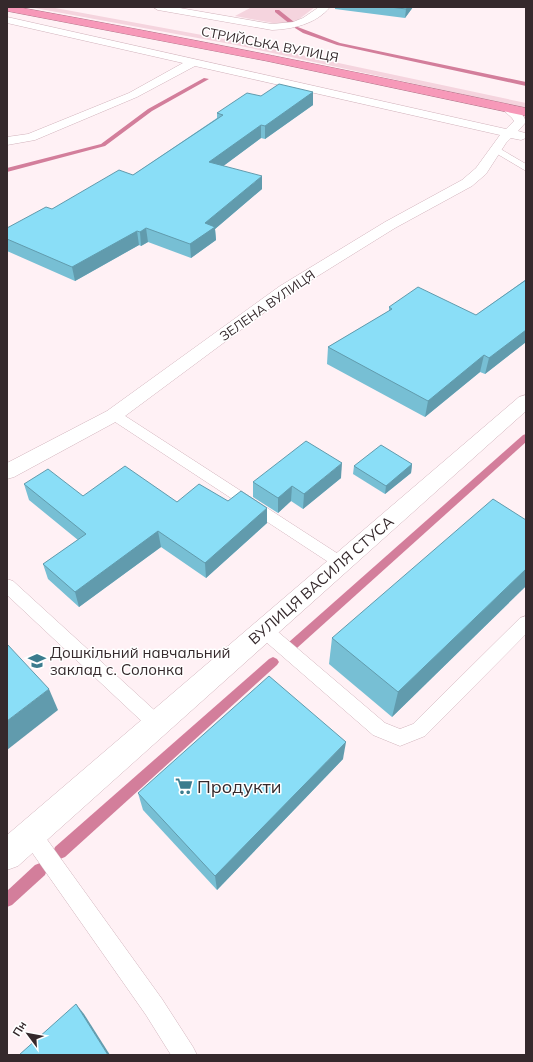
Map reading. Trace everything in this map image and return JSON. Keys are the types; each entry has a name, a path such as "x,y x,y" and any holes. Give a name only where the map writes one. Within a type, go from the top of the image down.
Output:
{"highway":[{"name":"СТРИЙСЬКА ВУЛИЦЯ","path":"7,8 151,35 526,112"}],"street":[{"path":"158,7 272,27 291,26 308,19 325,7"},
{"path":"219,17 231,10"},
{"path":"7,20 192,62 520,130 520,118 507,108"},
{"path":"7,141 31,137 133,95 192,62"},
{"name":"ЗЕЛЕНА ВУЛИЦЯ","path":"7,472 114,415 286,289 390,225 435,202 473,179 481,171 502,141 520,130"},
{"name":"ВУЛИЦЯ ВАСИЛЯ СТУСА","path":"7,855 526,401"}],"lane":[{"path":"497,150 526,168"},
{"path":"114,415 341,563"},
{"path":"7,585 157,724"},
{"path":"264,630 379,729 400,738 419,730 526,623"},
{"path":"31,834 154,1007 185,1055"}],"shaded area":[{"path":"29,7 50,7 240,42 526,103 526,108 236,45"},
{"path":"252,7 315,7 298,20 278,24 235,16"}],"building":[{"path":"390,7 407,7 406,9"},
{"path":"279,84 313,92 265,126 261,125 209,162 262,176 205,223 215,227 190,244 146,228 140,232 137,231 72,267 7,239 7,228 46,207 52,209 119,170 133,175 223,115 217,113 247,93 261,96"},
{"path":"526,280 526,330 489,358 484,355 428,401 328,347 392,309 389,307 418,287 476,315"},
{"path":"306,441 342,463 304,494 292,486 278,498 253,482"},
{"path":"381,445 412,464 386,486 354,466"},
{"path":"125,466 177,502 199,484 228,501 241,491 267,508 205,563 158,531 75,592 43,564 86,534 24,484 48,469 83,496"},
{"path":"493,499 526,520 526,569 398,692 332,638"},
{"path":"7,644 49,689 7,721"},
{"path":"269,676 346,742 215,876 138,793"},
{"path":"76,1004 108,1055 19,1055"}],"waterway":[{"path":"277,11 292,23"},
{"path":"297,27 305,32 339,44 526,84"},
{"path":"7,170 103,145 150,110 206,79"},
{"path":"293,645 526,437"},
{"path":"60,852 273,662"},
{"path":"7,900 40,870"}],"place":[{"name":"Дошкільний навчальний заклад с. Солонка","path":"37,661"},
{"name":"Продукти","path":"184,786"}]}
